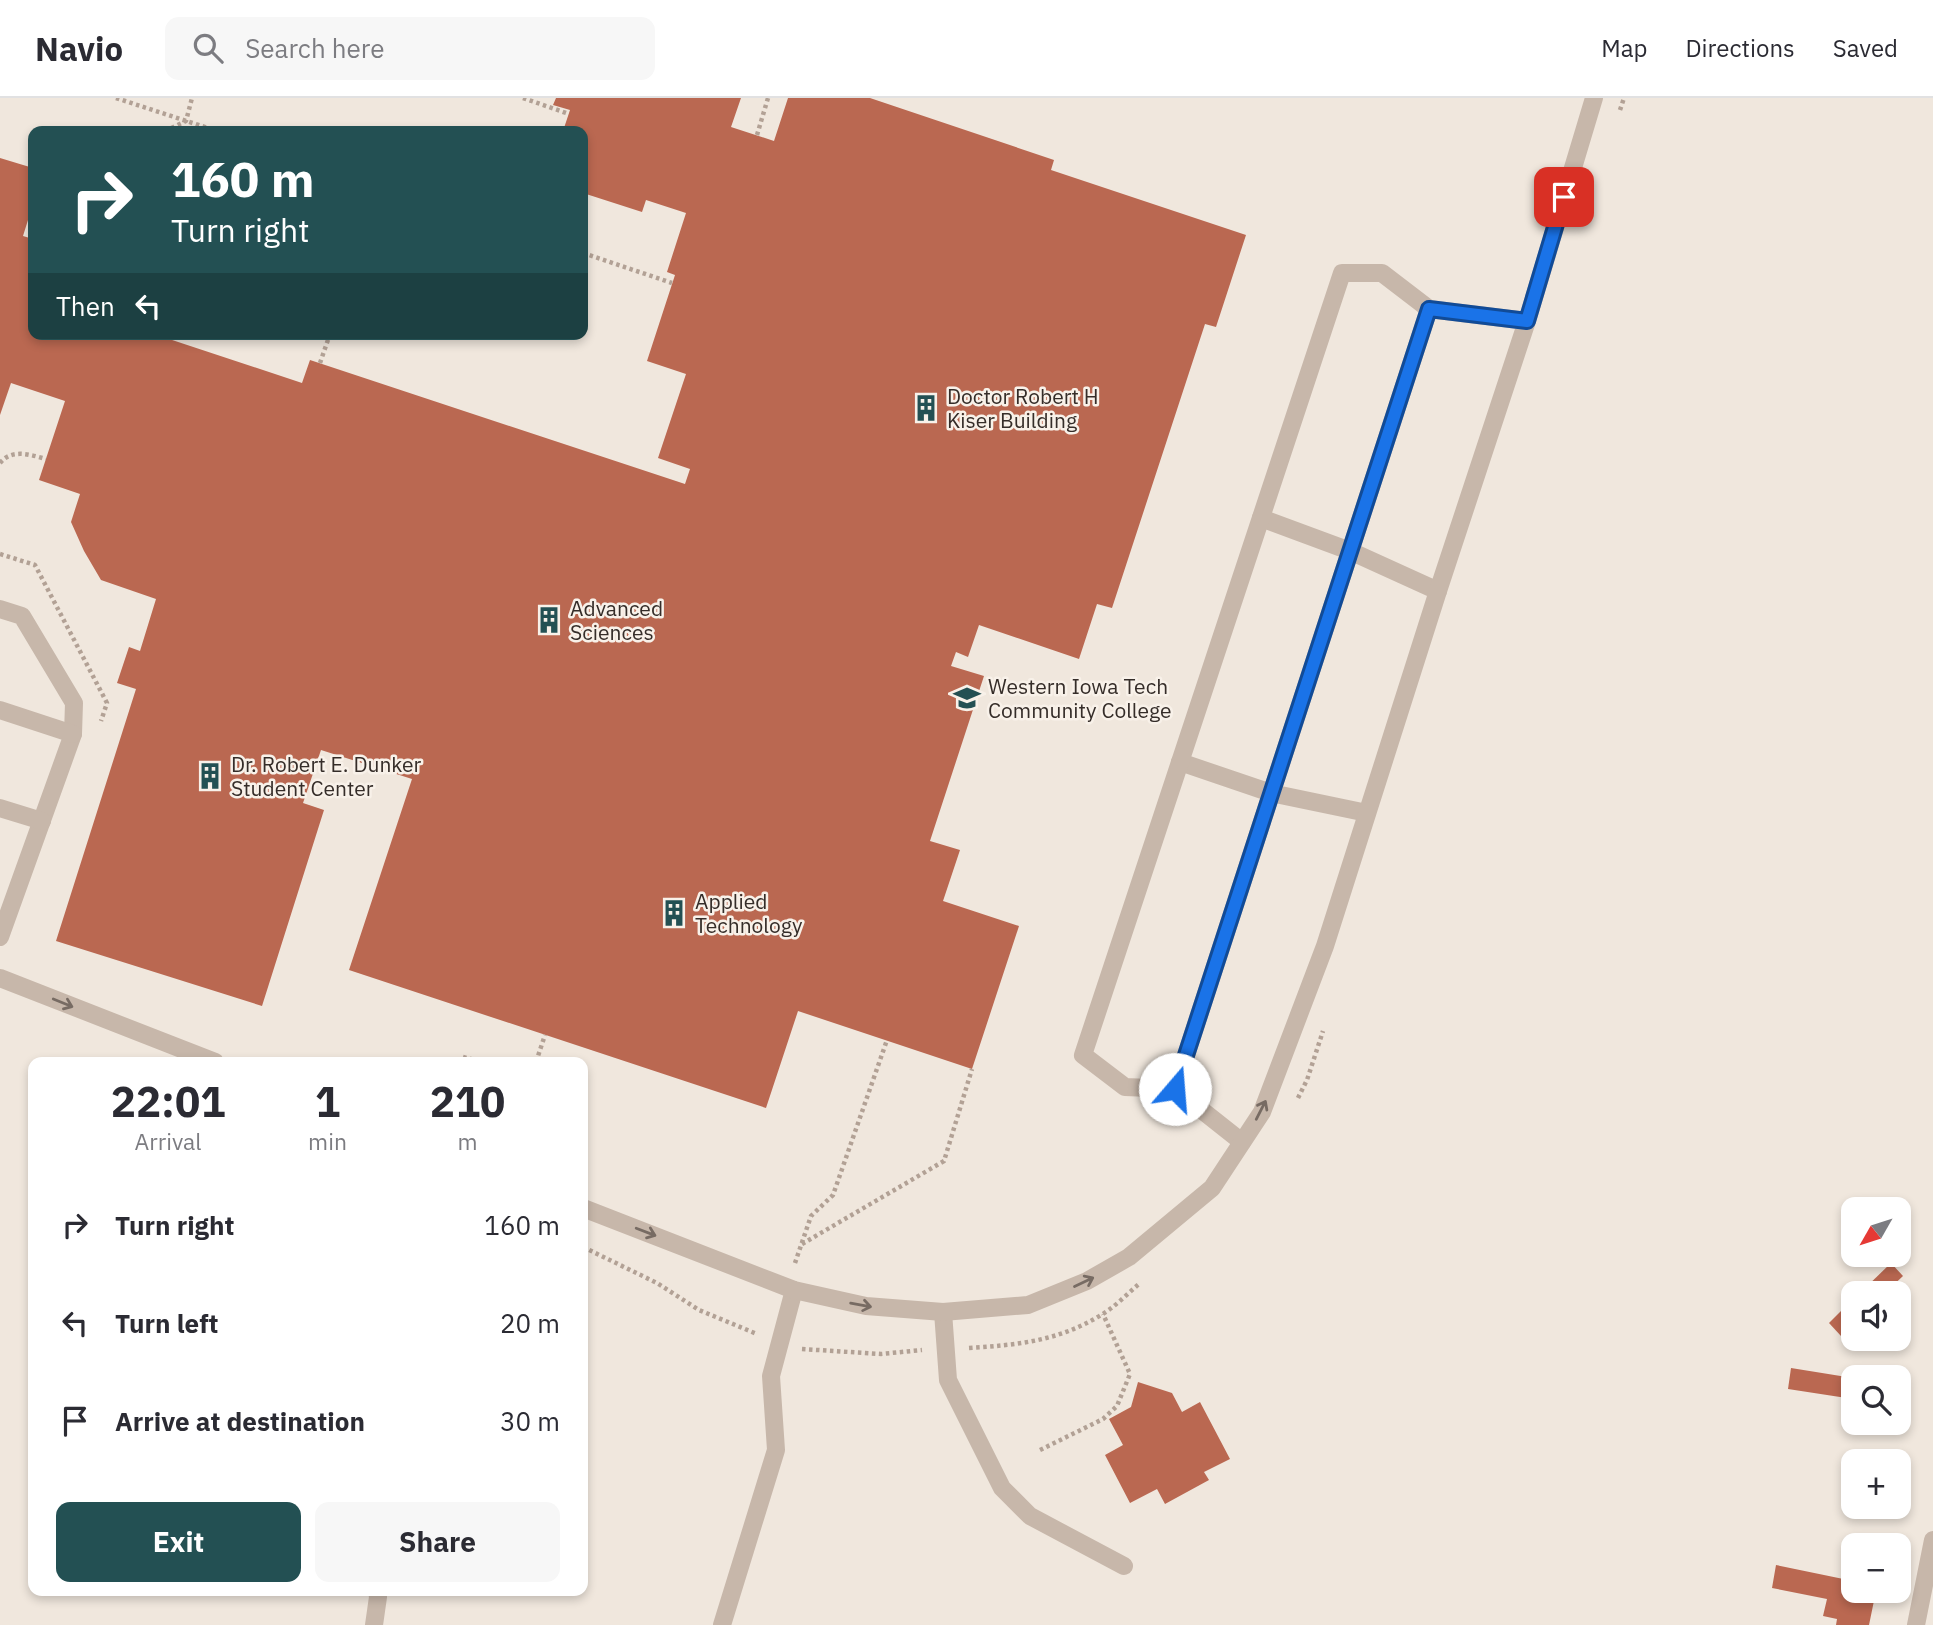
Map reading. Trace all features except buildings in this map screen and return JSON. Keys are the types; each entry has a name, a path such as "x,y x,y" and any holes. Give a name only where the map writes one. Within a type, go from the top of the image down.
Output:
{"street":[{"path":"588,1210 790,1289 866,1306 943,1312 1028,1305 1087,1282 1129,1257 1212,1188 1262,1112 1325,946 1527,321 1594,98"},
{"path":"1242,1142 1175,1089 1125,1087 1083,1055 1342,273 1382,273 1429,309 1527,321"},
{"path":"1175,1089 1429,309"},
{"path":"1261,518 1350,551 1438,591"},
{"path":"0,609 22,616 74,703 73,734 0,937"},
{"path":"0,710 73,734"},
{"path":"1180,762 1271,793 1367,813"},
{"path":"0,808 42,821"},
{"path":"0,978 202,1057"},
{"path":"722,1625 776,1450 771,1376 790,1289"},
{"path":"943,1312 948,1380 1002,1488 1030,1516 1124,1566"},
{"path":"1916,1625 1933,1540"},
{"path":"374,1625 378,1596"}],"path":[{"path":"116,98 202,126"},
{"path":"176,126 186,121 192,98"},
{"path":"523,98 569,114"},
{"path":"757,135 768,98"},
{"path":"588,255 672,283"},
{"path":"320,363 328,340"},
{"path":"0,463 4,458 23,453 46,460"},
{"path":"538,1057 545,1035"},
{"path":"790,1289 811,1216 833,1195 887,1040"},
{"path":"801,1244 944,1161 972,1069"},
{"path":"1040,1450 1103,1419 1117,1406 1130,1374 1103,1314"}],"place":[{"name":"Doctor Robert H Kiser Building","path":"926,408"},
{"name":"Advanced Sciences","path":"549,620"},
{"name":"Western Iowa Tech Community College","path":"967,698"},
{"name":"Dr. Robert E. Dunker Student Center","path":"210,776"},
{"name":"Applied Technology","path":"674,913"}],"route":[{"path":"1175,1089 1429,309 1527,321 1564,197"}]}
